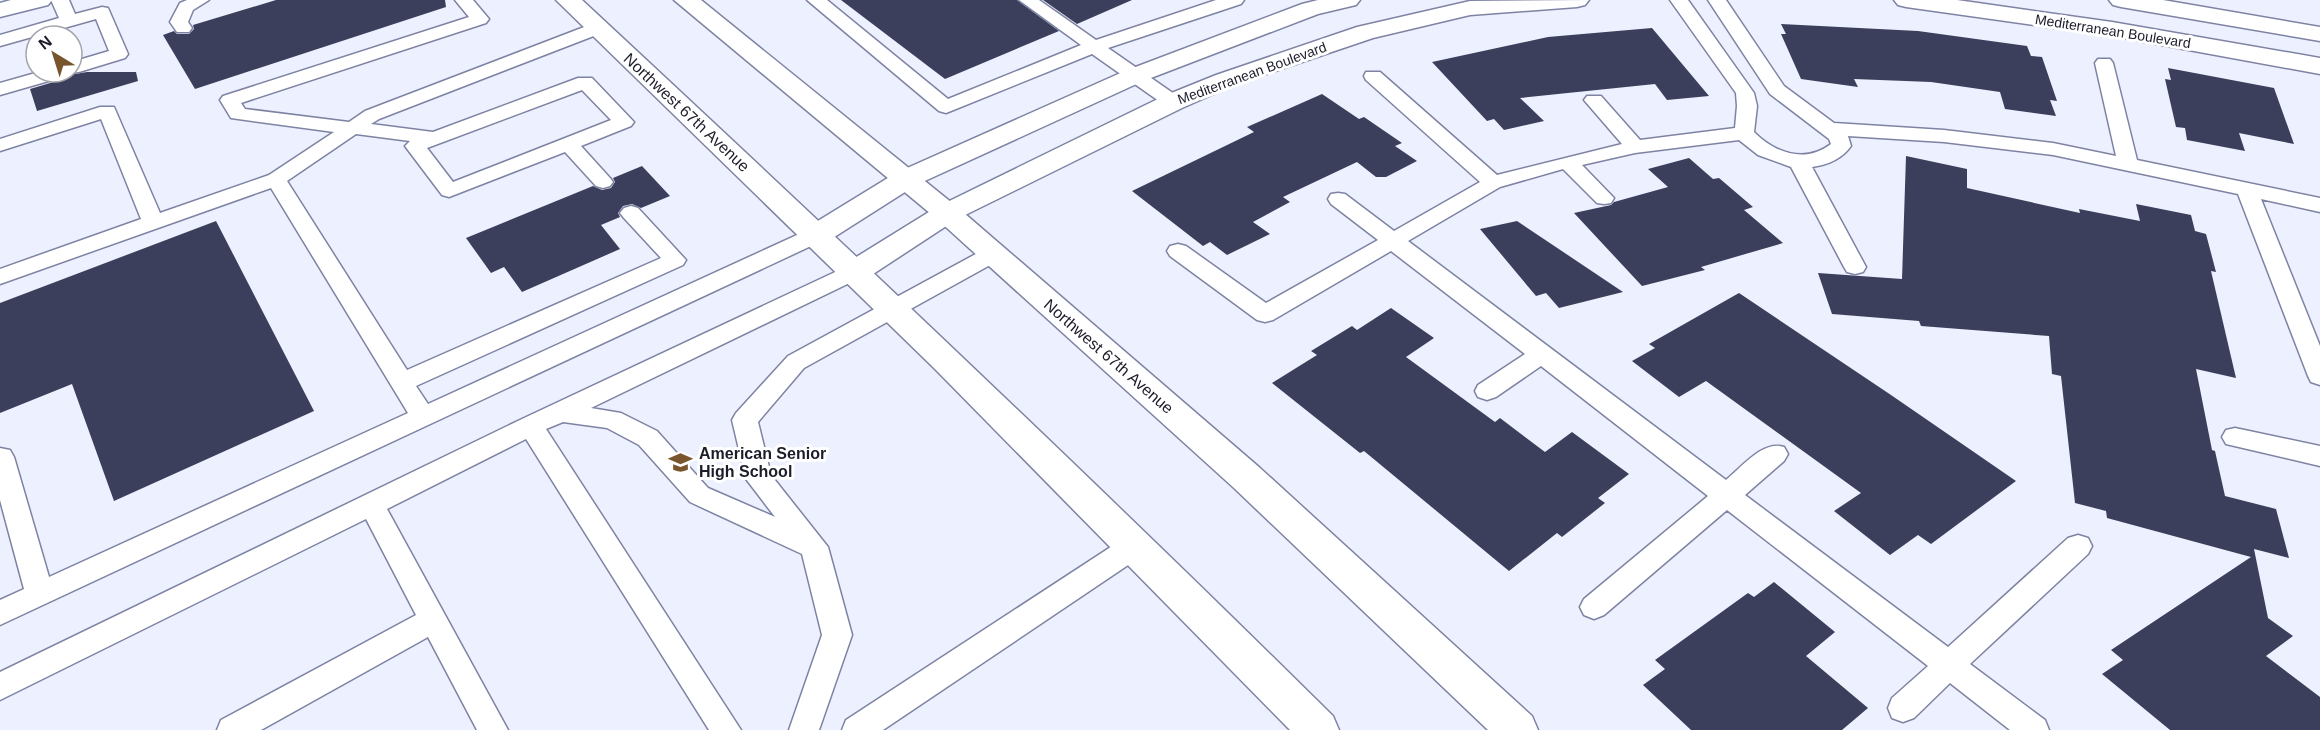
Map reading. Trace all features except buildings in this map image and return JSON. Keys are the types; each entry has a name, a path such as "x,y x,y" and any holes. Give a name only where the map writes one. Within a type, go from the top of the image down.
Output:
{"main road":[{"path":"0,10 40,0"},
{"name":"Northwest 67th Avenue","path":"568,0 818,234 1136,545 1318,730"},
{"name":"Northwest 67th Avenue","path":"686,0 906,179 993,254 1246,478 1517,730"},
{"path":"818,234 906,179 1134,76 1310,9 1348,0"},
{"name":"Mediterranean Boulevard","path":"856,271 946,213 1173,102 1225,80 1366,32 1470,8 1577,0"},
{"name":"Mediterranean Boulevard","path":"1906,0 2112,28 2320,66"},
{"name":"Mediterranean Boulevard","path":"2121,0 2320,34"}],"lane":[{"path":"60,0 69,21"},
{"path":"183,28 179,22 186,7 200,0"},
{"path":"230,100 480,19 464,0"},
{"path":"816,0 945,107 1092,45 1177,16 1235,0"},
{"path":"1028,0 1173,102"},
{"path":"1679,0 1745,93 1747,106 1744,134 1752,144 1775,157 1798,162 1818,160 1833,155 1841,146 1838,136 1784,98 1717,0"},
{"path":"0,40 102,12 119,54 84,64"},
{"path":"0,277 276,179 372,115 598,28"},
{"path":"2104,63 2128,165"},
{"path":"1373,76 1493,183"},
{"path":"0,89 24,82"},
{"path":"218,82 238,114 350,130 435,138"},
{"path":"585,82 624,122 449,191 415,146 435,138 585,82"},
{"path":"1594,100 1635,147"},
{"path":"0,145 107,111 153,222"},
{"path":"1831,129 1874,130 2053,149 2320,206"},
{"path":"1178,251 1265,314 1493,183 1566,162 1635,147 1744,134"},
{"path":"568,144 603,182"},
{"path":"1566,162 1604,198"},
{"path":"1798,162 1855,267"},
{"path":"276,179 403,381 423,417"},
{"path":"2247,191 2320,376"},
{"path":"1338,199 2034,730"},
{"path":"403,381 675,260 631,213"},
{"path":"0,613 818,234"},
{"path":"804,730 837,635 813,547 759,479 745,420 796,362 993,254"},
{"path":"0,687 531,426 856,271"},
{"path":"1487,391 1540,355"},
{"path":"560,412 612,420 648,438 699,495 813,547"},
{"path":"531,426 726,730"},
{"path":"2235,437 2320,456"},
{"path":"1594,607 1775,454"},
{"path":"1,457 40,594"},
{"path":"371,504 493,730"},
{"path":"857,730 1136,545"},
{"path":"1903,708 2078,546"},
{"path":"232,730 433,620"}],"place":[{"name":"American Senior High School","path":"681,462"}]}
